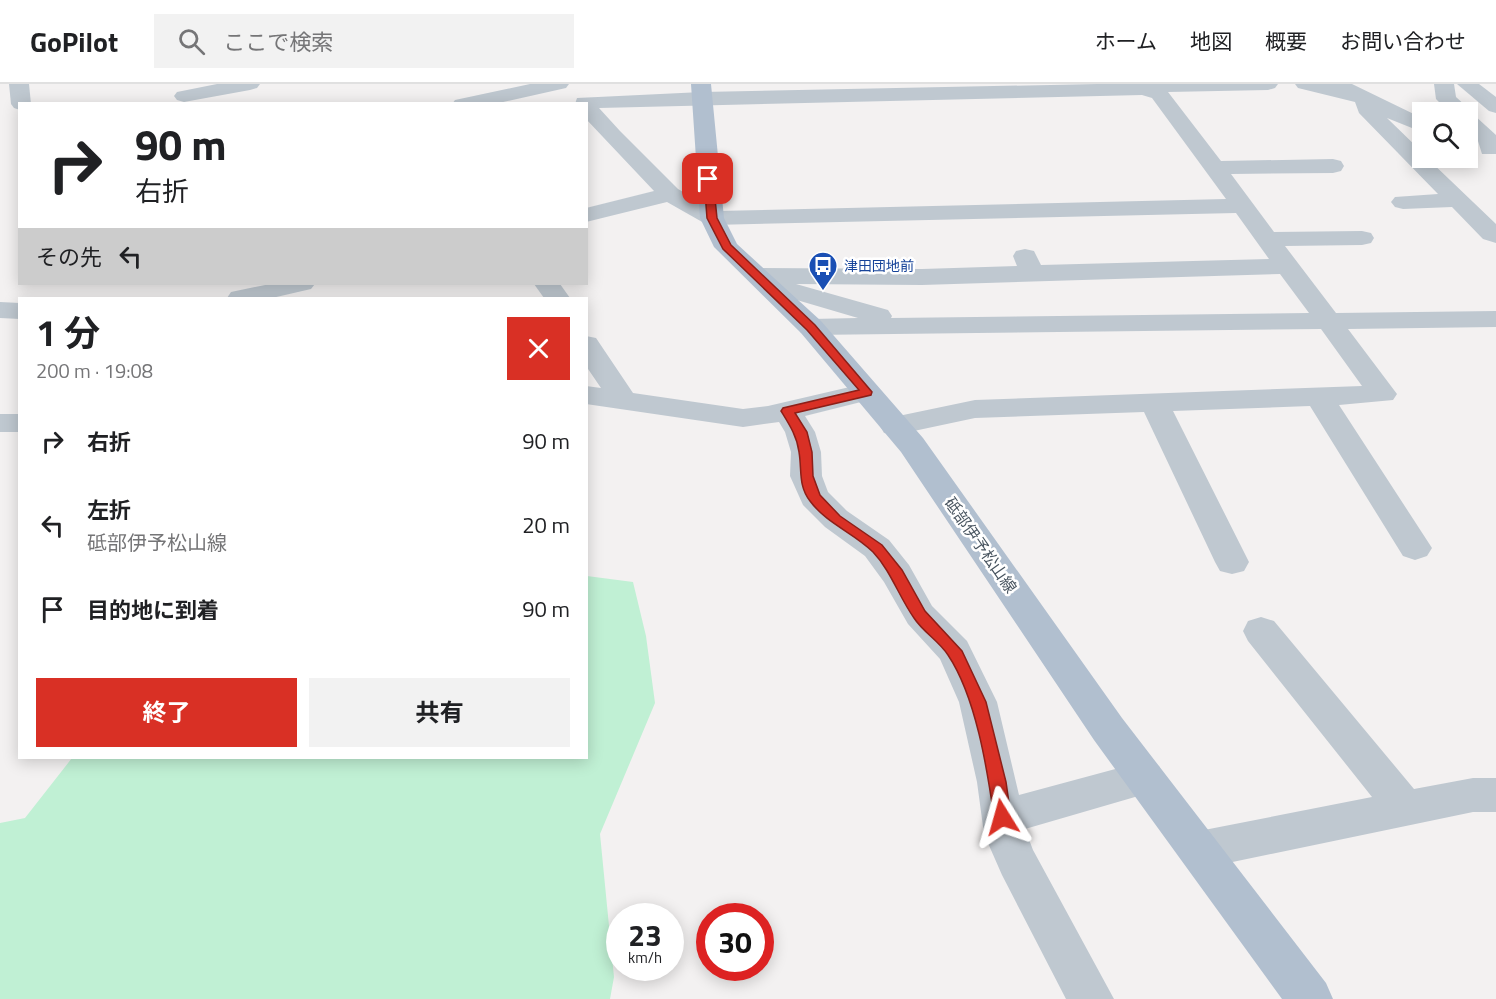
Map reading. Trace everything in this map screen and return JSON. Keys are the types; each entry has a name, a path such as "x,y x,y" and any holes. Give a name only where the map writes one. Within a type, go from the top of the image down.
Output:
{"main road":[{"name":"砥部伊予松山線","path":"702,94 712,218 726,247 811,327 912,445 1108,729 1310,999"}],"street":[{"path":"19,84 21,102"},
{"path":"184,95 250,84"},
{"path":"472,102 559,84"},
{"path":"570,84 584,102"},
{"path":"588,103 652,92 702,94 1268,84"},
{"path":"1305,84 1340,93 1349,89"},
{"path":"1444,84 1446,99 1449,102"},
{"path":"1467,84 1496,107"},
{"path":"896,426 975,409 1383,394 1160,94 1141,87"},
{"path":"1349,89 1412,121"},
{"path":"1349,89 1366,109 1496,236"},
{"path":"588,107 612,136 670,194 712,218 1242,206"},
{"path":"1478,129 1488,139 1493,151"},
{"path":"588,142 612,136"},
{"path":"1478,145 1493,151"},
{"path":"1214,168 1333,166"},
{"path":"588,214 670,194"},
{"path":"1403,202 1458,200"},
{"path":"1267,239 1362,238"},
{"path":"762,280 912,277 1028,265 1286,266"},
{"path":"762,280 912,326"},
{"path":"245,297 298,285"},
{"path":"0,310 18,302"},
{"path":"811,327 1496,319"},
{"path":"588,347 623,400"},
{"path":"588,394 743,418 787,411 867,392"},
{"path":"1319,396 1415,548"},
{"path":"1154,402 1232,562"},
{"path":"787,411 800,432 806,452 806,476 814,497 836,519 877,548 897,574 920,615 954,651 978,702 997,782 1005,834 1017,862 1091,999"},
{"path":"1261,631 1405,808"},
{"path":"1002,817 1145,778"},
{"path":"1199,850 1473,795 1496,795"}],"green space":[{"path":"588,576 633,582 646,636 655,703 600,834 607,903 606,981 613,981 610,999 0,999 0,823 25,818 71,759 588,759"}],"place":[{"name":"津田団地前","path":"823,292"}],"route":[{"path":"708,179 712,218 726,247 811,327 867,392 787,411 800,432 806,452 806,476 814,497 836,519 877,548 897,574 920,615 954,651 978,702 997,782 1002,817"}]}
